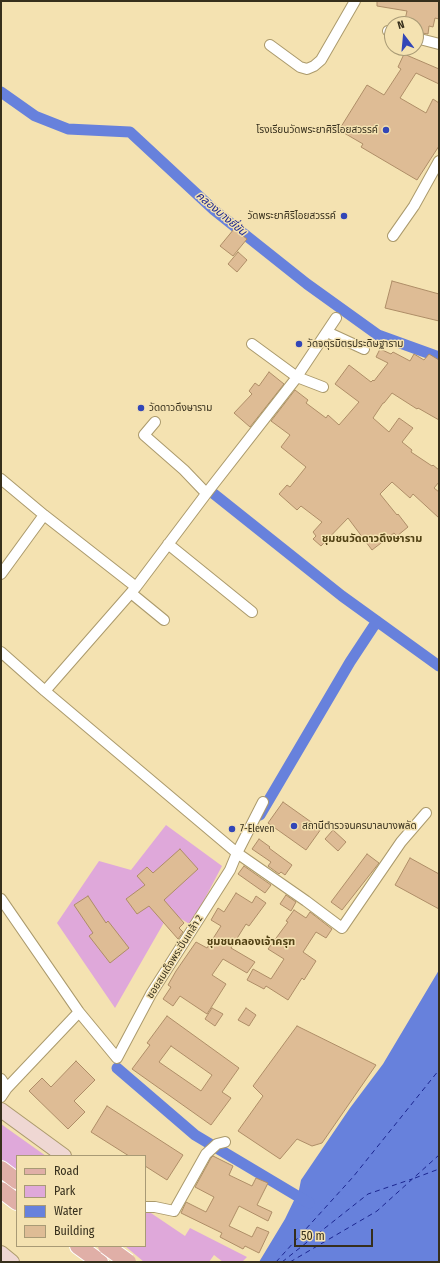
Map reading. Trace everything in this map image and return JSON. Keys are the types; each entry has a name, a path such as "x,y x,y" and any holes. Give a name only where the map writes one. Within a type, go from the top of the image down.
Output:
{"main road":[{"path":"1,1110 63,1155"},
{"path":"1,1169 16,1180"},
{"path":"79,1247 100,1262 111,1247"},
{"path":"107,1247 128,1262"},
{"path":"1,1254 12,1262"}],"street":[{"path":"270,45 300,67 307,69 314,66 321,60 355,1"},
{"path":"424,40 439,44"},
{"path":"393,236 414,206 439,162"},
{"path":"45,691 134,590 206,493 297,377 336,318"},
{"path":"327,332 364,349"},
{"path":"252,344 297,377 323,387"},
{"path":"155,422 144,435 184,470 206,493"},
{"path":"1,479 134,590 164,620"},
{"path":"1,574 44,515"},
{"path":"168,544 252,612"},
{"path":"1,652 237,853 342,928 401,842 426,813"},
{"name":"ซอยสมเด็จพระปิ่นเกล้า 2","path":"1,899 79,1012 117,1058 151,994 230,870 262,802"},
{"path":"4,1093 79,1012"},
{"path":"1,1079 4,1093"},
{"path":"146,1207 155,1207 174,1211 206,1154 217,1144 225,1142"}],"green space":[{"path":"166,825 222,866 191,925 170,912 115,1008 57,923 99,861 131,870"},
{"path":"1,1124 45,1155 16,1155 16,1170 1,1159"},
{"path":"146,1210 185,1236 190,1228 247,1257 242,1262 223,1262 214,1255 209,1262 144,1262 126,1247 146,1247"}],"water":[{"path":"439,970 439,1262 259,1262 285,1219 299,1190 301,1180 350,1108 383,1064"}],"building":[{"path":"377,1 439,1 439,19 435,18 433,27 429,26 428,34 424,33 424,16 406,16 407,11 377,6"},
{"name":"โรงเรียนวัดพระยาศิริไอยสวรรค์","path":"403,56 409,56 439,69 439,84 416,73 400,98 426,113 433,99 439,103 439,146 417,180 361,147 363,144 339,130 367,85 384,95 401,69 398,67"},
{"path":"234,229 247,239 233,256 220,246"},
{"path":"238,252 247,260 237,272 228,264"},
{"path":"392,281 439,294 439,321 385,308"},
{"path":"380,349 391,354 393,352 410,361 414,354 424,360 429,354 439,360 439,420 418,408 417,409 392,393 373,418 389,432 399,418 413,428 402,442 412,450 411,452 439,470 439,482 434,488 439,492 439,518 413,494 410,498 392,482 380,494 408,527 397,536 394,533 372,550 348,518 321,546 313,539 316,536 313,532 322,522 301,506 297,510 279,494 287,485 290,487 306,467 281,447 290,435 271,421 295,390 308,400 306,403 326,418 328,415 339,425 359,402 335,384 349,365 371,382 373,380 374,381 388,363 376,357"},
{"path":"269,372 284,384 250,427 234,413 252,394 249,391 255,383 259,386"},
{"name":"สถานีตำรวจนครบาลบางพลัด","path":"283,802 321,829 306,850 268,823"},
{"path":"333,830 346,842 338,851 325,839"},
{"path":"259,839 292,865 285,875 281,872 279,874 268,866 271,862 252,849"},
{"path":"180,849 198,869 164,900 184,923 179,928 183,932 178,939 149,906 137,914 126,899 145,885 137,876 147,867 153,873"},
{"path":"367,854 379,863 342,910 331,902"},
{"path":"410,858 439,874 439,909 395,885"},
{"path":"244,866 271,885 265,893 238,874"},
{"path":"236,893 252,903 256,896 266,903 249,926 246,924 231,948 255,962 247,973 223,959 212,975 226,984 207,1014 180,996 173,1006 163,999 171,987 168,985 196,942 207,948 221,926 211,920 218,908 224,912"},
{"path":"286,895 296,902 291,911 280,904"},
{"path":"88,896 106,923 108,921 129,948 110,963 89,936 93,933 74,905"},
{"path":"294,910 306,918 310,912 332,929 326,938 316,932 303,952 316,961 304,980 302,978 288,1000 266,986 264,989 247,980 253,969 271,979 284,959 268,949 288,922 286,921"},
{"path":"212,1008 223,1014 215,1026 205,1019"},
{"path":"246,1008 256,1015 249,1026 238,1020"},
{"path":"167,1016 239,1068 222,1092 231,1098 211,1125 132,1069 150,1045 147,1043","holes":["171,1046 212,1075 201,1091 159,1062"]},
{"path":"297,1026 376,1065 322,1143 312,1146 297,1139 280,1159 238,1131 263,1096 253,1086"},
{"path":"76,1061 95,1080 74,1101 85,1112 68,1129 29,1091 42,1078 51,1087"},
{"path":"107,1106 183,1155 167,1180 146,1167 146,1155 127,1155 91,1132"},
{"path":"213,1156 233,1166 229,1175 252,1186 256,1178 268,1183 257,1205 272,1212 268,1221 239,1206 229,1226 252,1237 257,1227 269,1232 259,1253 245,1246 243,1249 220,1237 222,1233 181,1213 186,1202 206,1212 214,1197 195,1187"}],"waterway":[{"name":"คลองบางยี่ขัน","path":"1,92 35,116 68,129 130,132 214,210 307,284 378,335 439,357"},
{"path":"214,494 342,596 439,666"},
{"path":"260,815 350,662 377,621"},
{"path":"117,1068 195,1135 309,1203"}],"ferry route":[{"path":"276,1262 353,1177 439,1070"},
{"path":"290,1262 377,1211 439,1155"},
{"path":"415,1178 439,1169"},
{"path":"282,1262 368,1194 412,1179"}],"place":[{"name":"โรงเรียนวัดพระยาศิริไอยสวรรค์","path":"386,130"},
{"name":"วัดพระยาศิริไอยสวรรค์","path":"344,216"},
{"name":"วัดจตุรมิตรประดิษฐาราม","path":"299,344"},
{"name":"วัดดาวดึงษาราม","path":"141,408"},
{"name":"สถานีตำรวจนครบาลบางพลัด","path":"294,826"},
{"name":"7-Eleven","path":"232,829"}],"district":[{"name":"ชุมชนวัดดาวดึงษาราม","path":"372,539"},
{"name":"ชุมชนคลองเจ้าครุฑ","path":"251,942"}]}
